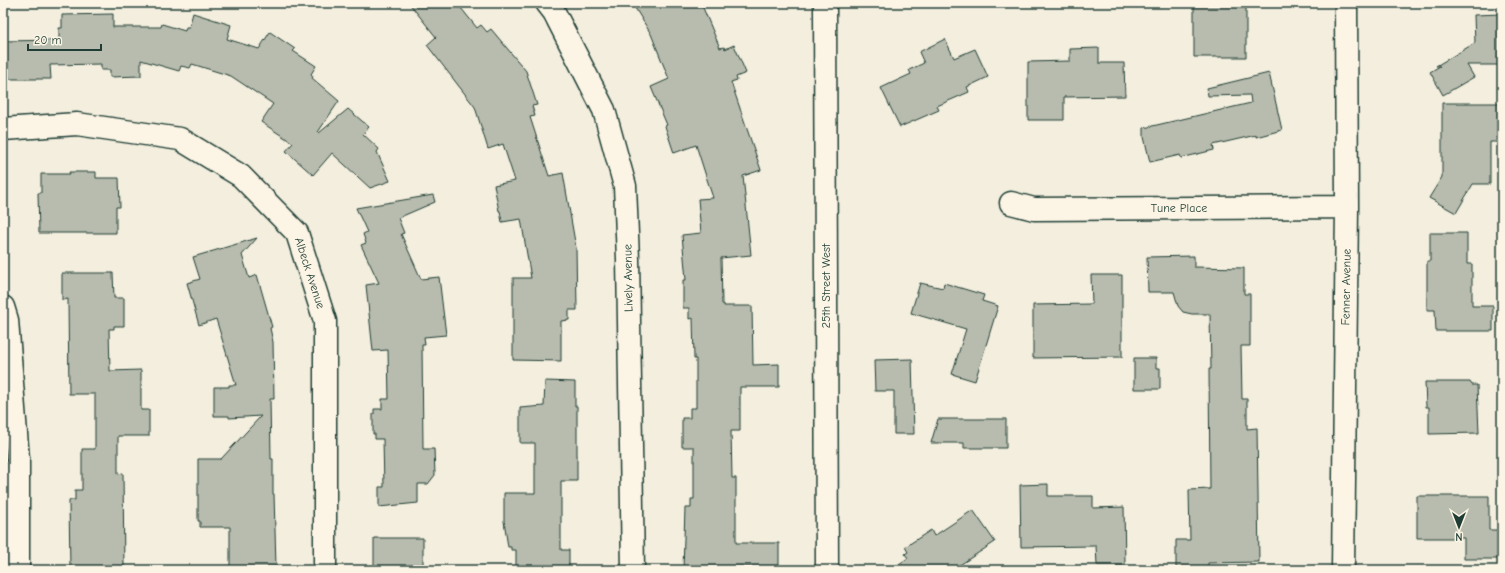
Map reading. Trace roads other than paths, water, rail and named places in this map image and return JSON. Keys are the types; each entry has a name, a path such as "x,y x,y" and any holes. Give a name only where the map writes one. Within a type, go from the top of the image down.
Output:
{"street":[{"name":"Lively Avenue","path":"547,3 554,12 604,110 625,186 628,258 633,570"},
{"name":"25th Street West","path":"825,3 827,570"},
{"name":"Fenner Avenue","path":"1343,570 1347,207 1346,3"},
{"name":"Albeck Avenue","path":"3,129 77,124 180,139 241,176 298,233 325,320 325,570"},
{"name":"Tune Place","path":"1011,202 1034,209 1347,207"},
{"path":"3,306 7,320 18,459 18,570"}]}
